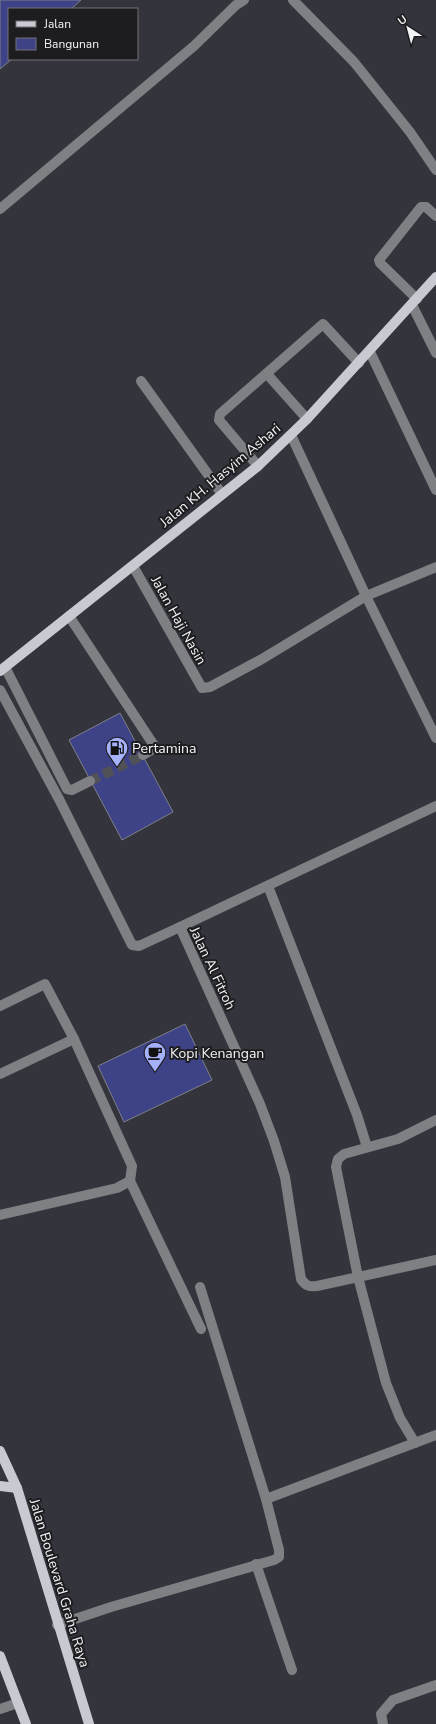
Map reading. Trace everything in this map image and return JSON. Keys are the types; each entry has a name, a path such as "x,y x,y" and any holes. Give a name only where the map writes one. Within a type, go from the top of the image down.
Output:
{"main road":[{"name":"Jalan KH. Hasyim Ashari","path":"2,669 258,466 307,419 370,352 436,277"},
{"name":"Jalan Boulevard Graha Raya","path":"0,1451 17,1488 89,1724"},
{"path":"0,1486 17,1488"},
{"path":"0,1656 26,1724"}],"street":[{"path":"0,209 194,46 236,5 244,0"},
{"path":"293,0 354,62 410,132 436,170"},
{"path":"436,216 426,207 421,207 379,260 414,302 436,353"},
{"path":"258,466 218,418 220,414 323,324 359,363"},
{"path":"370,352 436,490"},
{"path":"267,374 307,419"},
{"path":"141,380 222,494"},
{"path":"291,435 366,596 436,738"},
{"name":"Jalan Haji Nasin","path":"133,566 202,688 210,687 262,659 366,596"},
{"path":"366,596 436,567"},
{"path":"69,616 153,744 153,749 143,755"},
{"path":"2,669 67,788 72,790 90,781"},
{"name":"Jalan Al Fitroh","path":"0,690 60,801 132,945 139,946 180,927 260,1104 274,1141 285,1177 301,1279 310,1287 358,1277"},
{"path":"180,927 436,806"},
{"path":"268,886 358,1115 367,1147"},
{"path":"0,1006 45,984 74,1040 132,1166 130,1182 201,1329"},
{"path":"0,1074 74,1040"},
{"path":"415,1443 400,1418 386,1384 358,1277 336,1167 338,1159 344,1154 398,1139 436,1120"},
{"path":"0,1214 117,1188 130,1182"},
{"path":"358,1277 436,1260"},
{"path":"58,1625 256,1564 274,1560 278,1557 279,1550 266,1499 200,1287"},
{"path":"266,1499 436,1435"},
{"path":"256,1564 292,1670"},
{"path":"383,1724 381,1714 393,1700 436,1685"},
{"path":"0,1709 18,1704"}],"building":[{"path":"0,0 81,0 72,8 8,8 8,60 11,60 0,69"},
{"name":"Pertamina","path":"120,713 173,812 122,840 69,740"},
{"name":"Kopi Kenangan","path":"185,1024 212,1080 124,1122 98,1066"}],"tunnel":[{"path":"90,781 143,755"}],"place":[{"name":"Pertamina","path":"117,768"},
{"name":"Kopi Kenangan","path":"155,1072"}]}
